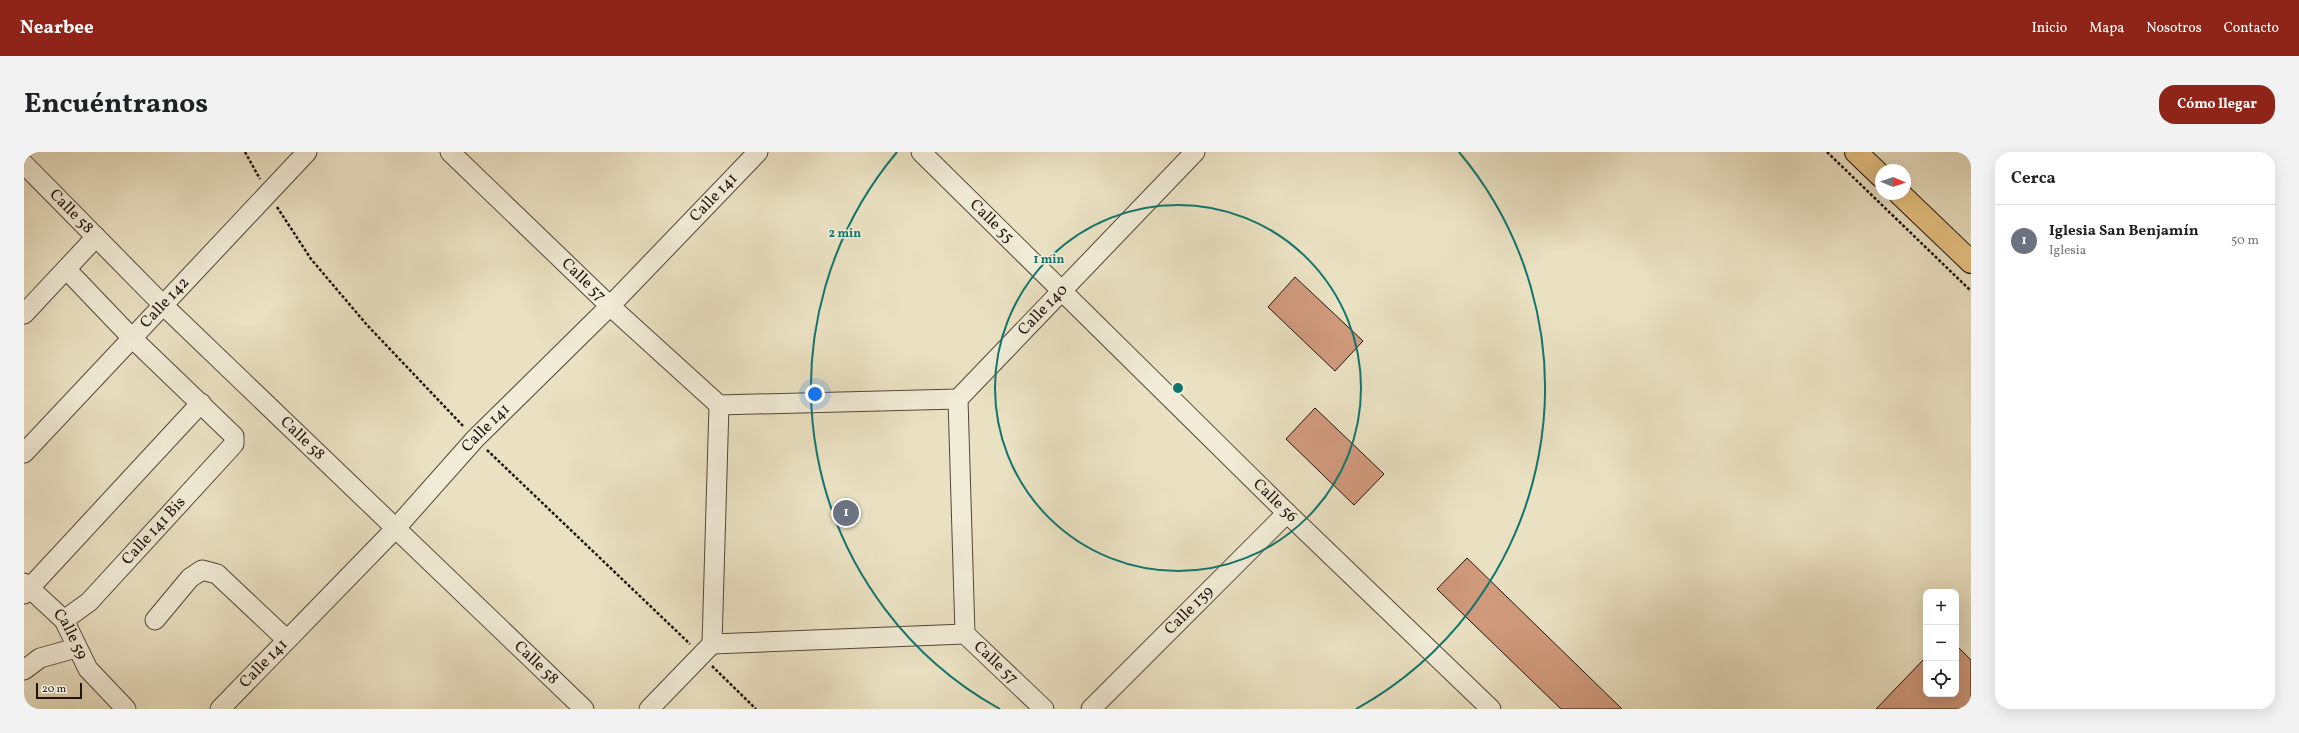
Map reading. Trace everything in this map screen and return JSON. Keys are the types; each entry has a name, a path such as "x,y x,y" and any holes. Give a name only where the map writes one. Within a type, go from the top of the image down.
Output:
{"main road":[{"path":"1856,152 1875,170"},
{"path":"1906,200 1970,261"}],"street":[{"name":"Calle 142","path":"24,453 307,152"},
{"name":"Calle 57","path":"450,152 610,306 719,405"},
{"name":"Calle 141","path":"220,709 286,639 396,528 475,439 610,306 758,152"},
{"name":"Calle 55","path":"921,152 1062,290"},
{"name":"Calle 140","path":"958,399 1195,152"},
{"name":"Calle 58","path":"24,164 163,304 584,709"},
{"path":"24,314 96,237"},
{"path":"26,588 201,403 132,338 66,269"},
{"name":"Calle 56","path":"1062,290 1287,513 1491,709"},
{"path":"649,709 712,644 719,405 958,399 965,634 712,644"},
{"name":"Calle 141 Bis","path":"64,620 89,602 234,444 234,436 201,403"},
{"name":"Calle 139","path":"1091,709 1287,513"},
{"path":"155,620 190,578 202,570 217,574 286,639"},
{"name":"Calle 59","path":"26,588 64,620 76,648 88,670 126,709"},
{"name":"Calle 57","path":"965,634 1044,709"},
{"path":"24,670 40,658 76,648"}],"path":[{"path":"1827,152 1971,292"}],"building":[{"path":"1295,277 1363,341 1335,371 1268,307"},
{"path":"1315,408 1384,474 1354,505 1286,439"},
{"path":"1467,558 1622,709 1561,709 1437,589"},
{"path":"1959,648 1971,660 1971,709 1876,709 1923,660 1923,697 1959,697"}],"place":[{"name":"Iglesia San Benjamín","path":"846,513"}]}
